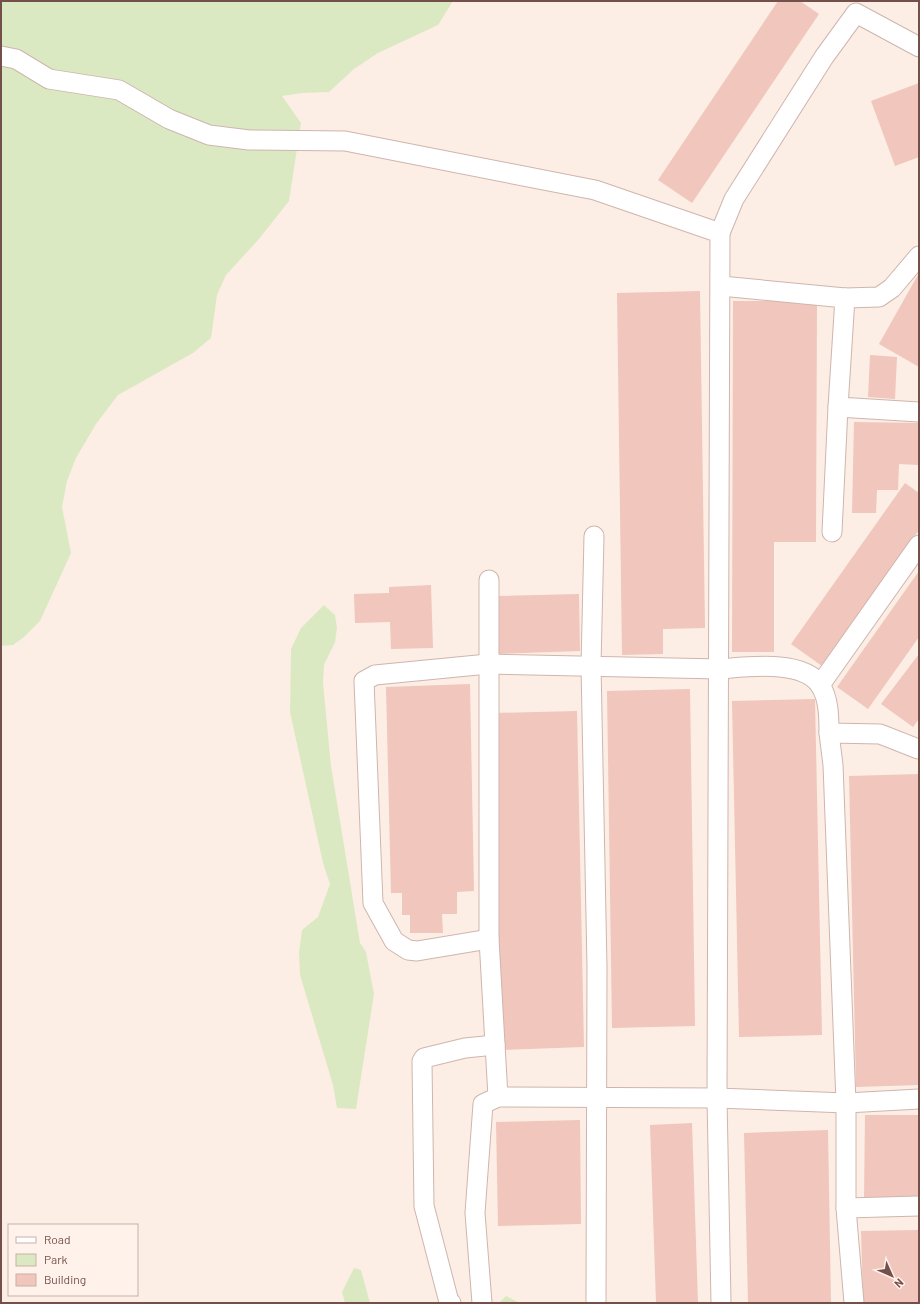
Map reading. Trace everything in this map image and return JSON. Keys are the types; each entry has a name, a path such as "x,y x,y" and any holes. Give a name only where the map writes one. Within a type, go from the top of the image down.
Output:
{"street":[{"path":"721,1303 717,1098 720,669 720,233 739,192 856,7 919,47"},
{"path":"1,56 16,59 49,79 119,90 169,119 209,135 249,140 344,141 595,190 720,233"},
{"path":"721,286 845,298 878,297 892,288 919,256"},
{"path":"832,532 845,298"},
{"path":"838,407 919,412"},
{"path":"594,536 591,665 597,967 596,1303"},
{"path":"820,685 919,545"},
{"path":"489,580 489,939 498,1097"},
{"path":"489,939 417,951 408,950 394,941 373,903 364,681 375,674 488,664 591,665 720,669 756,667 797,669 811,676 820,685 827,703 833,765 846,1103 846,1208 854,1303"},
{"path":"829,733 880,734 919,749"},
{"path":"451,1303 449,1302 434,1249 424,1206 422,1061 424,1058 466,1048 495,1045"},
{"path":"482,1303 475,1213 483,1104 498,1097 717,1098 846,1103 919,1099"},
{"path":"846,1208 919,1206"}],"green space":[{"path":"1,1 453,1 438,25 378,53 354,69 329,92 302,93 282,96 301,123 289,201 259,239 226,275 217,295 211,338 193,353 118,395 96,424 76,458 67,481 62,507 71,553 40,621 24,637 13,645 1,646"},
{"path":"324,605 335,615 337,628 335,642 324,665 323,683 331,766 360,943 366,952 374,994 356,1109 337,1108 333,1085 300,975 299,953 302,930 318,917 330,884 323,863 290,712 291,649 301,628"},
{"path":"354,1268 361,1270 370,1303 345,1303 342,1292"},
{"path":"506,1296 520,1303 499,1303"}],"building":[{"path":"778,1 800,1 819,14 692,203 658,180"},
{"path":"919,83 919,157 895,166 871,101"},
{"path":"919,273 919,367 879,344"},
{"path":"700,291 705,628 663,629 663,654 622,655 617,293"},
{"path":"733,301 817,301 816,542 774,542 774,652 732,652"},
{"path":"870,355 897,357 895,399 868,397"},
{"path":"854,422 919,423 919,465 899,464 898,490 877,490 876,513 852,513"},
{"path":"905,483 919,493 919,530 822,666 791,644"},
{"path":"919,571 919,637 868,709 837,687"},
{"path":"431,585 433,648 391,649 390,622 355,623 354,594 389,593 389,587"},
{"path":"579,594 580,651 497,654 496,596"},
{"path":"919,654 919,719 913,727 881,704"},
{"path":"470,684 474,891 457,892 457,914 442,914 443,933 410,933 410,915 402,915 402,893 391,893 386,687"},
{"path":"690,689 695,1026 612,1028 607,691"},
{"path":"815,699 822,1035 739,1037 732,701"},
{"path":"577,711 584,1047 501,1050 494,713"},
{"path":"919,774 919,1085 856,1087 849,776"},
{"path":"865,1115 919,1115 919,1198 864,1198"},
{"path":"580,1120 581,1224 498,1226 496,1122"},
{"path":"692,1123 698,1303 656,1303 650,1125"},
{"path":"828,1130 831,1303 748,1303 744,1133"},
{"path":"919,1230 919,1303 863,1303 861,1231"}]}
